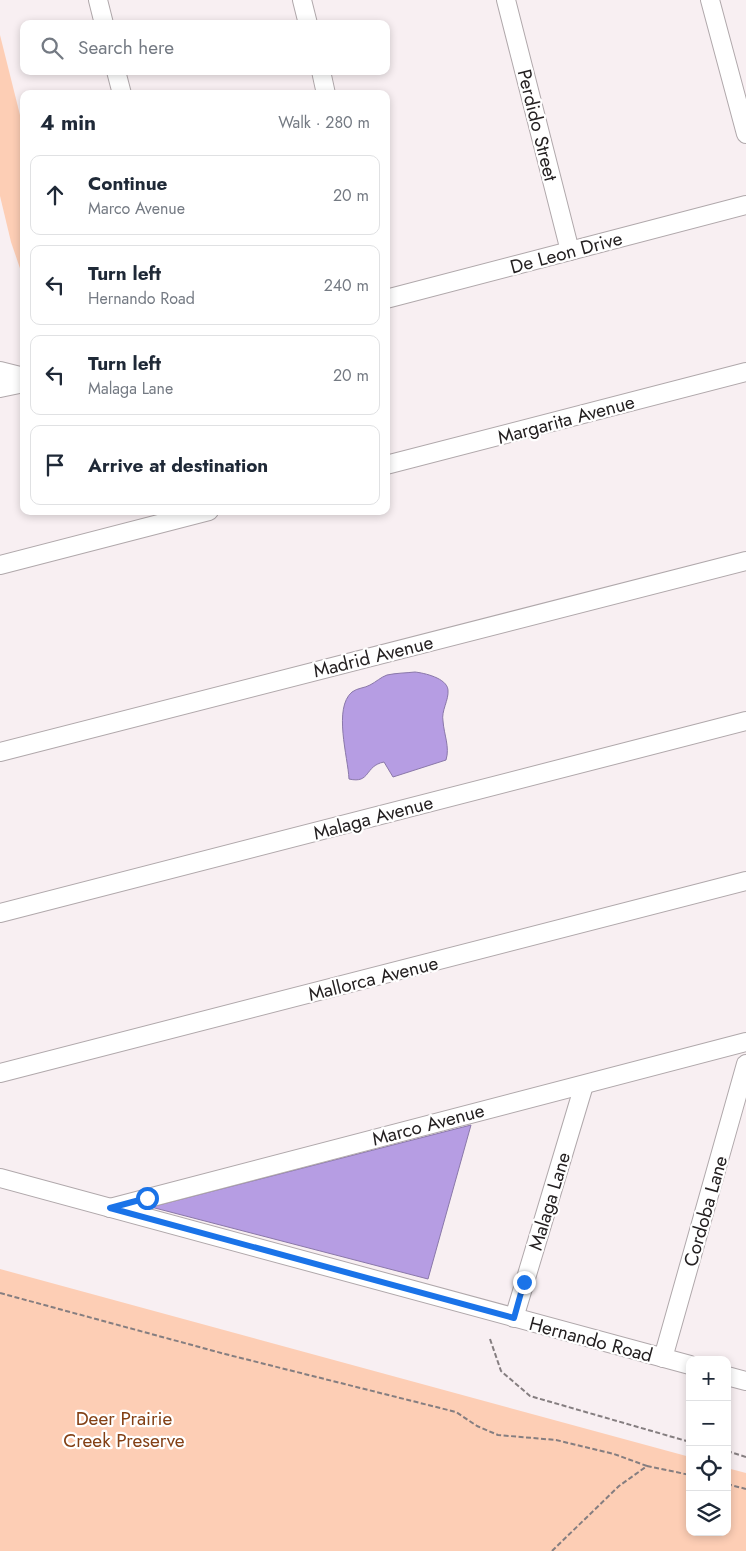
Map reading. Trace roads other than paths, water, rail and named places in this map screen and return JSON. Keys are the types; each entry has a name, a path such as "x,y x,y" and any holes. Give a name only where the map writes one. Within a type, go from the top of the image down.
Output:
{"street":[{"path":"98,0 103,20"},
{"path":"302,0 307,20"},
{"name":"Perdido Street","path":"506,0 570,251"},
{"path":"710,0 746,134"},
{"path":"117,75 121,90"},
{"path":"322,75 325,90"},
{"name":"De Leon Drive","path":"390,298 746,205"},
{"path":"0,371 20,376"},
{"name":"Margarita Avenue","path":"390,464 746,372"},
{"path":"0,388 20,384"},
{"path":"0,565 193,515"},
{"name":"Madrid Avenue","path":"0,752 746,561"},
{"name":"Malaga Avenue","path":"0,912 746,721"},
{"name":"Mallorca Avenue","path":"0,1073 746,882"},
{"name":"Marco Avenue","path":"110,1208 746,1042"},
{"name":"Cordoba Lane","path":"663,1358 746,1064"},
{"name":"Malaga Lane","path":"514,1318 584,1085"},
{"name":"Hernando Road","path":"0,1178 686,1365"},
{"path":"731,1377 746,1381"}],"park label":[{"name":"Deer Prairie Creek Preserve","path":"124,1429"}]}
